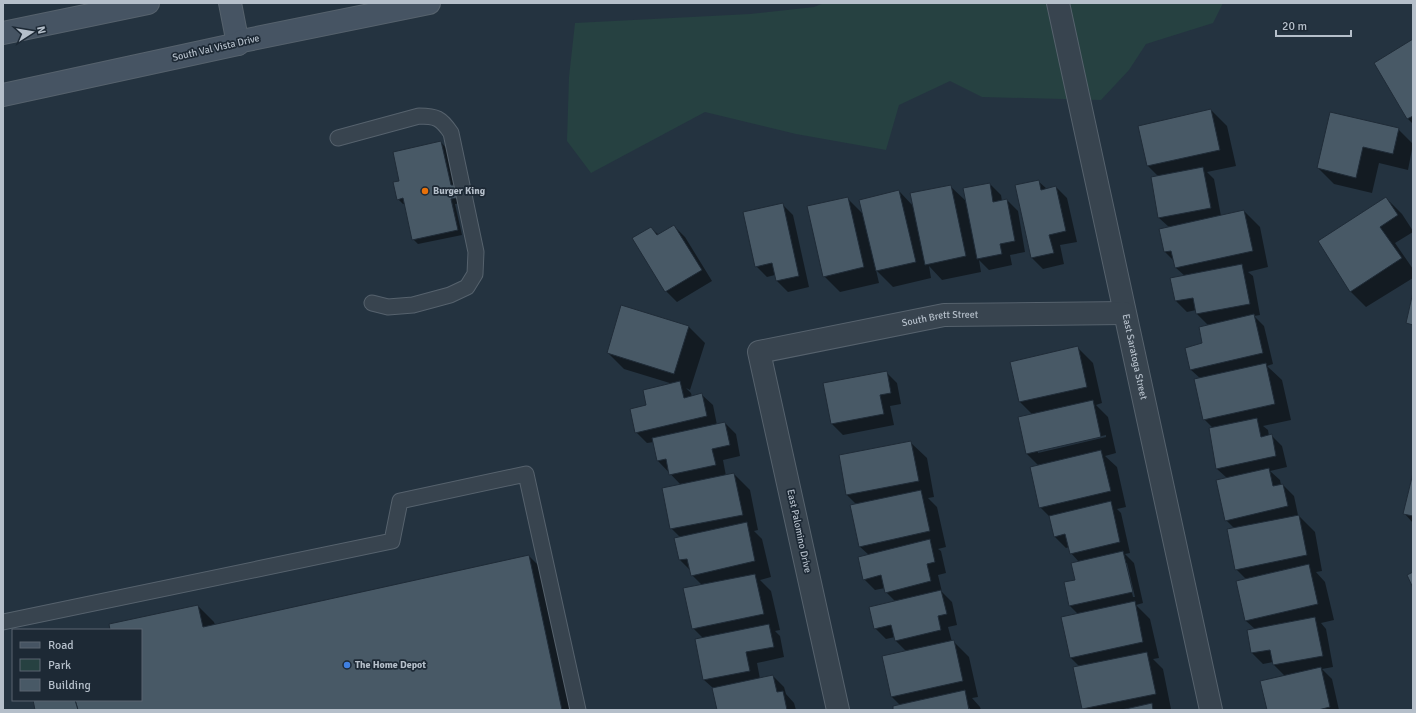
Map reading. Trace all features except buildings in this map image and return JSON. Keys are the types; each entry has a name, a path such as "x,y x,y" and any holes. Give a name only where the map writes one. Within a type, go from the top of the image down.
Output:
{"main road":[{"path":"3,33 148,3"},
{"path":"230,3 238,44"},
{"name":"South Val Vista Drive","path":"3,95 238,44 242,41 430,3"}],"street":[{"name":"East Saratoga Street","path":"1058,3 1211,710"},
{"name":"South Brett Street","path":"760,352 944,315 1124,313"},
{"name":"East Palomino Drive","path":"760,352 838,710"}],"lane":[{"path":"338,138 419,116 431,116 444,122 451,133 476,252 475,274 467,287 450,295 413,305 388,307 372,303"},
{"path":"3,622 392,540 400,502 526,474 578,710"}],"green space":[{"path":"824,3 1223,3 1213,23 1146,44 1129,70 1101,100 982,97 950,81 899,105 886,150 796,134 705,112 591,173 567,141 569,77 575,23 750,14 814,7"}],"place":[{"name":"Burger King","path":"425,191"},
{"name":"The Home Depot","path":"347,665"}]}
